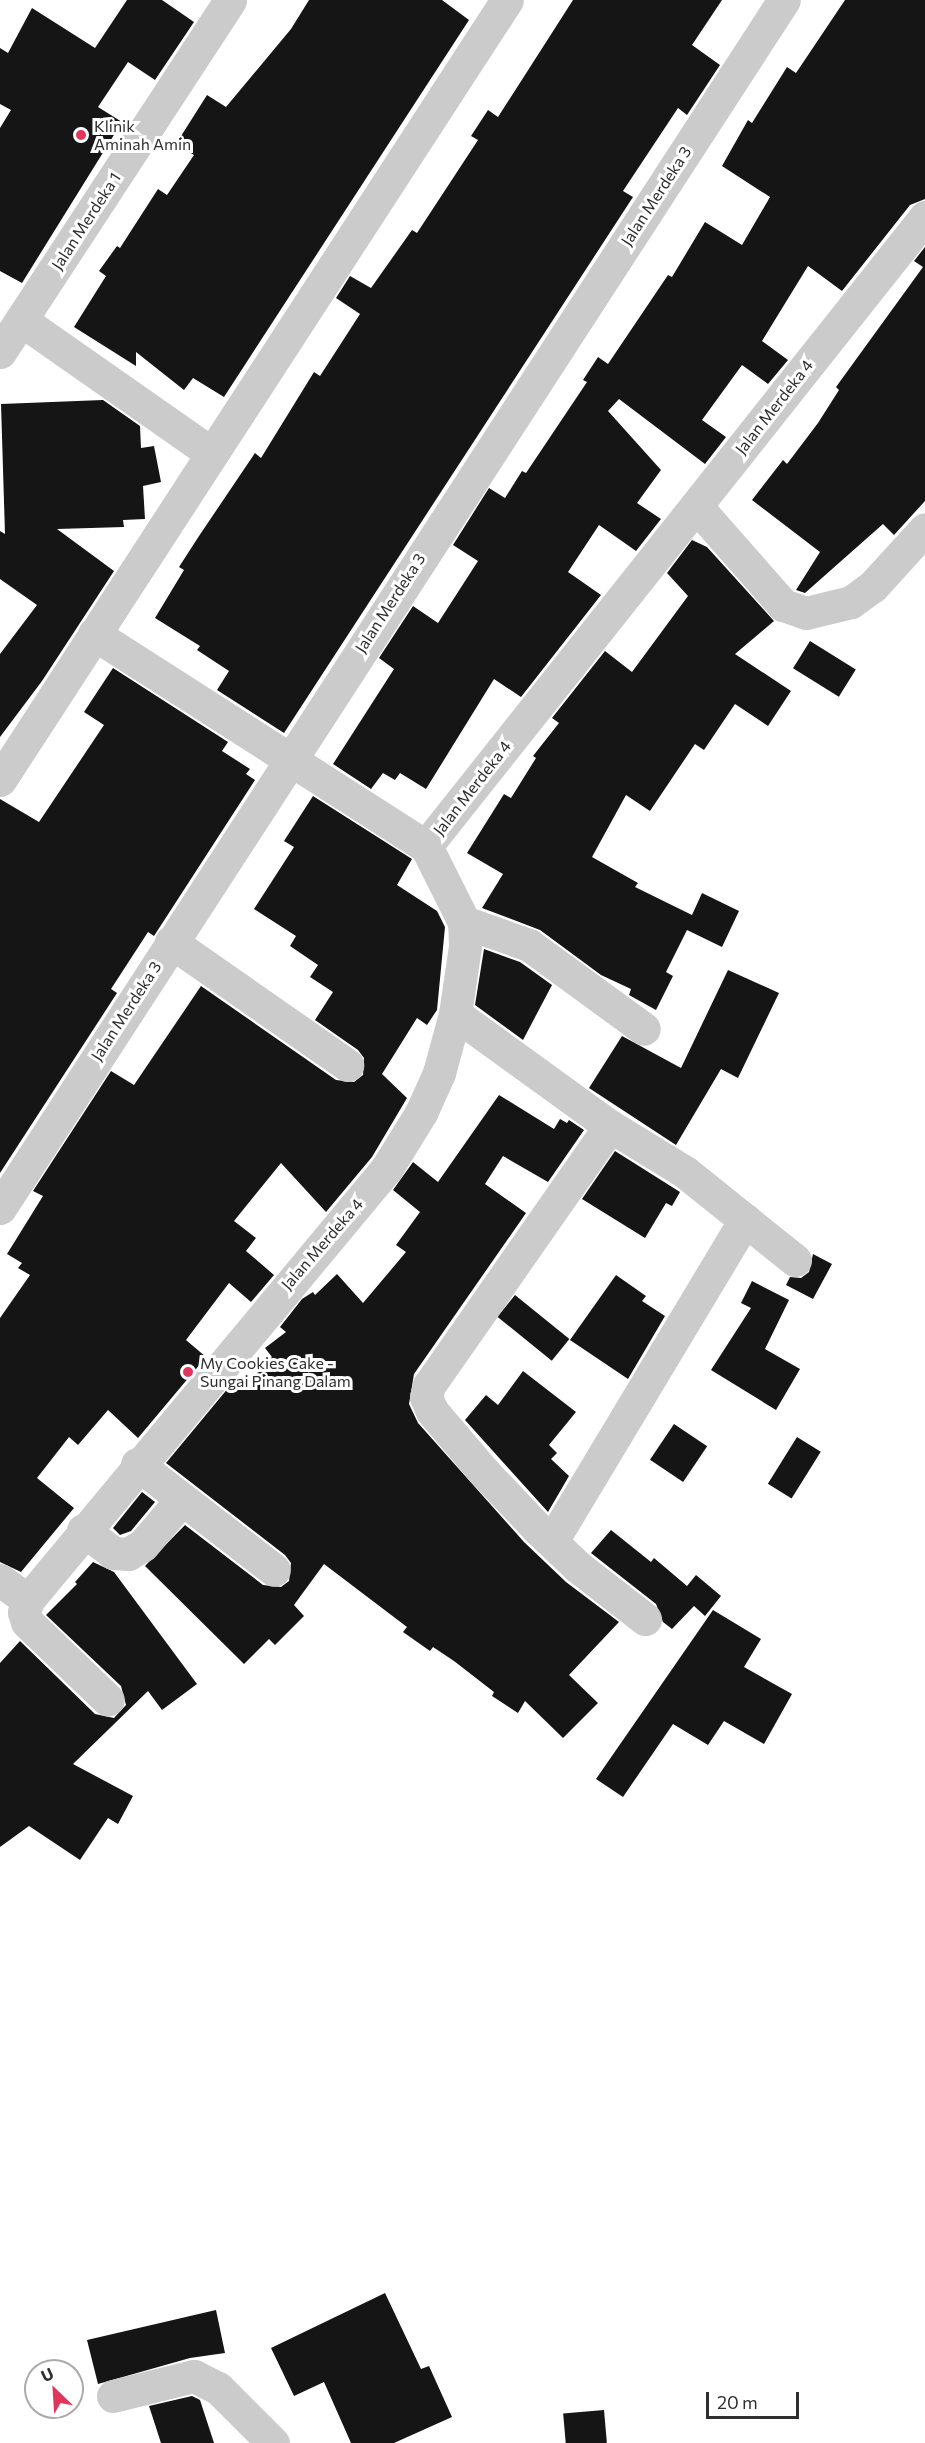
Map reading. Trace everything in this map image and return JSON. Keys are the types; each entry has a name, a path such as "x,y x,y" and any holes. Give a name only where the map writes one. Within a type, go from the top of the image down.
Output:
{"street":[{"name":"Jalan Merdeka 1","path":"0,352 230,0"},
{"path":"0,780 507,0"},
{"name":"Jalan Merdeka 3","path":"0,1208 784,0"},
{"name":"Jalan Merdeka 4","path":"28,1600 137,1464 387,1168 421,1113 440,1073 455,1014 464,922 426,846 925,217"},
{"path":"21,320 211,453"},
{"path":"696,506 783,604 806,613 851,602 873,586 925,529"},
{"path":"94,634 426,846"},
{"path":"464,922 529,945 644,1029"},
{"path":"171,942 347,1065"},
{"path":"455,1014 610,1126 685,1172 795,1260"},
{"path":"610,1126 429,1385 426,1396 432,1411 484,1472 578,1567 645,1619"},
{"path":"552,1541 745,1220"},
{"path":"137,1464 274,1570"},
{"path":"83,1530 113,1552 128,1554 143,1545 182,1499"},
{"path":"0,1580 28,1600 24,1612 27,1622 108,1700"},
{"path":"113,2396 194,2376 218,2388 273,2443"}],"building":[{"path":"127,0 162,0 194,22 155,80 128,62 98,107 122,122 22,283 0,271 0,128 11,110 0,104 0,48 8,53 32,8 95,48"},
{"path":"309,0 442,0 469,20 224,397 193,378 184,390 136,352 136,366 74,327 106,276 99,271 117,246 120,248 158,189 167,195 194,155 176,144 207,95 226,107 291,29"},
{"path":"573,0 722,0 692,45 720,65 687,115 678,108 623,191 633,197 284,733 217,690 229,671 197,650 200,646 155,618 184,570 179,567 199,536 255,453 261,458 314,372 320,376 360,314 336,298 350,276 371,288 412,230 417,233 478,140 471,136 488,110 498,117"},
{"path":"845,0 925,0 925,199 910,205 842,291 808,266 762,341 788,360 768,384 742,365 702,420 726,437 705,464 619,399 608,411 661,470 637,503 661,519 636,551 599,525 568,572 601,595 521,697 494,679 426,789 400,773 395,780 383,773 371,789 333,764 394,669 379,658 413,606 438,623 478,561 453,545 489,488 505,498 522,471 526,473 587,382 583,380 598,357 608,364 668,275 672,277 705,222 742,245 770,197 722,166 748,120 752,123 787,67 796,73"},
{"path":"925,247 925,501 894,535 883,524 805,593 796,590 820,552 752,500 783,460 787,464 818,423 839,390 836,387 923,267 914,261"},
{"path":"103,400 140,426 141,448 154,446 161,482 143,486 145,519 123,520 124,527 57,529 114,571 42,681 0,737 0,654 37,605 0,579 0,531 5,534 1,404"},
{"path":"692,540 707,547 774,621 735,654 791,691 768,726 735,704 704,750 695,744 650,811 626,795 592,857 638,883 635,887 692,915 702,893 739,911 722,947 687,930 666,972 673,976 656,1010 629,995 631,989 601,975 540,930 482,908 503,874 467,853 504,794 511,798 536,758 533,756 559,723 552,718 605,651 632,672 688,596 667,573"},
{"path":"810,641 856,670 839,697 793,668"},
{"path":"113,668 228,742 222,751 250,769 246,774 255,780 154,936 148,932 111,989 117,993 0,1173 0,799 39,822 104,725 84,712"},
{"path":"313,796 412,859 397,885 437,911 445,927 437,1010 427,1025 417,1018 382,1074 407,1098 372,1157 326,1212 281,1163 234,1221 256,1238 246,1251 274,1275 251,1302 229,1283 186,1340 206,1357 138,1438 108,1410 78,1445 69,1437 37,1478 74,1508 21,1572 0,1562 0,1318 30,1275 18,1268 22,1263 7,1254 43,1196 33,1191 111,1071 134,1085 201,986 336,1080 354,1082 363,1075 364,1058 358,1050 315,1020 333,992 310,977 318,965 290,946 296,936 254,909 294,847 284,841"},
{"path":"484,949 520,962 552,985 523,1040 475,1005"},
{"path":"728,970 779,993 738,1078 721,1069 676,1145 589,1088 622,1036 681,1068"},
{"path":"499,1095 554,1129 560,1119 567,1123 569,1120 584,1130 548,1182 503,1156 485,1184 526,1213 414,1374 409,1404 418,1423 524,1542 566,1582 619,1622 569,1675 598,1703 563,1738 525,1701 518,1713 492,1696 494,1692 454,1661 433,1647 430,1651 403,1632 407,1627 324,1564 294,1605 304,1616 275,1645 269,1639 244,1664 145,1566 185,1525 263,1585 281,1587 289,1581 291,1563 285,1555 166,1463 234,1381 239,1385 272,1357 265,1348 286,1332 280,1327 302,1299 313,1292 315,1295 337,1274 363,1303 406,1252 396,1245 420,1212 393,1190 413,1162 438,1182"},
{"path":"615,1151 680,1192 672,1206 666,1203 645,1238 582,1199"},
{"path":"813,1254 832,1264 813,1299 786,1285 790,1277 801,1278 809,1272"},
{"path":"616,1275 646,1296 642,1301 665,1316 628,1379 570,1340"},
{"path":"752,1281 789,1300 765,1349 800,1369 776,1410 711,1370 751,1308 741,1303"},
{"path":"515,1295 569,1339 552,1361 497,1317"},
{"path":"523,1371 576,1412 549,1445 557,1453 551,1459 569,1476 548,1512 465,1420 486,1395 498,1405"},
{"path":"674,1424 707,1446 683,1482 650,1460"},
{"path":"797,1437 821,1452 792,1498 768,1484"},
{"path":"142,1492 155,1502 131,1531 120,1535 113,1528"},
{"path":"611,1530 651,1562 654,1558 687,1586 696,1575 721,1596 705,1616 694,1606 672,1629 663,1622 656,1604 591,1553"},
{"path":"93,1562 114,1572 197,1684 162,1710 148,1691 73,1764 133,1796 118,1824 108,1818 80,1860 29,1826 0,1847 0,1663 20,1641 95,1714 114,1718 126,1705 121,1686 46,1615 77,1584 75,1582"},
{"path":"713,1610 761,1639 744,1667 792,1694 764,1744 724,1721 708,1745 673,1724 623,1797 596,1779"},
{"path":"385,2293 421,2369 429,2366 452,2417 394,2443 351,2443 324,2382 294,2396 271,2348"},
{"path":"216,2310 225,2353 190,2358 98,2384 87,2340"},
{"path":"192,2396 200,2400 214,2443 161,2443 149,2406"},
{"path":"604,2410 607,2443 566,2443 563,2414"}],"place":[{"name":"Klinik Aminah Amin","path":"81,135"},
{"name":"My Cookies Cake - Sungai Pinang Dalam","path":"188,1372"}]}
